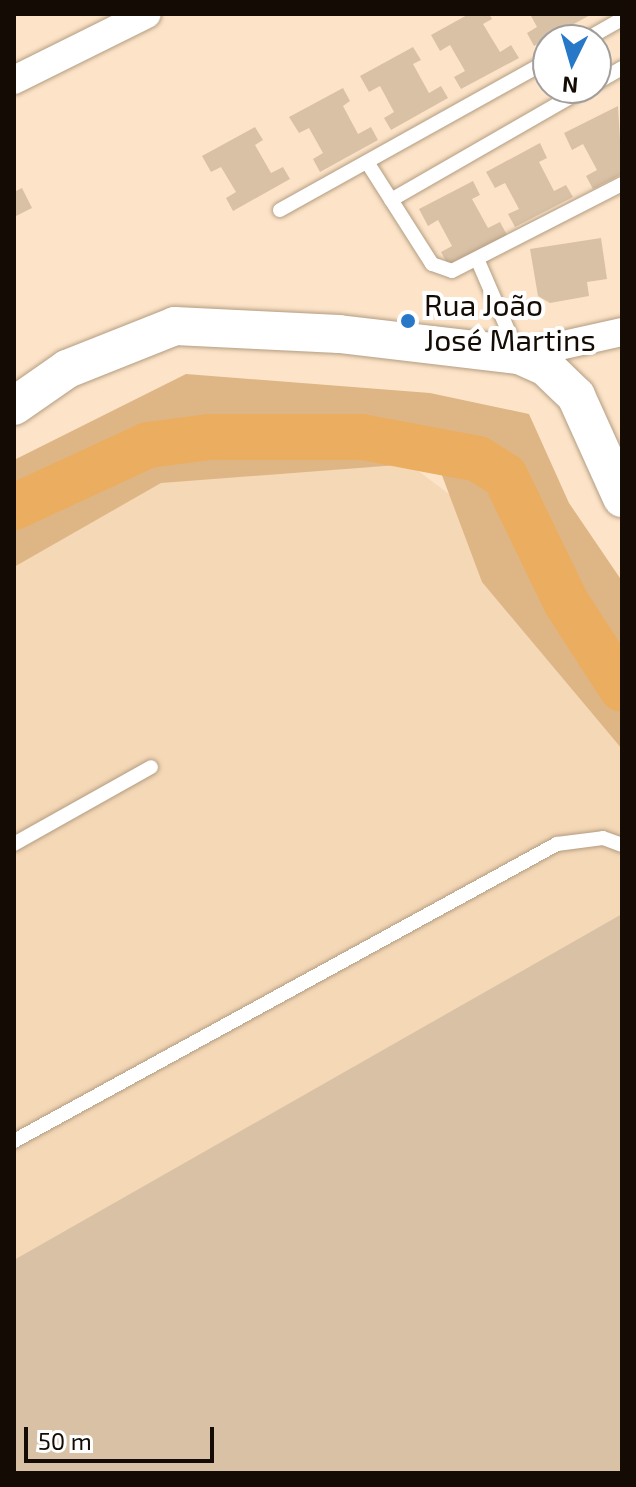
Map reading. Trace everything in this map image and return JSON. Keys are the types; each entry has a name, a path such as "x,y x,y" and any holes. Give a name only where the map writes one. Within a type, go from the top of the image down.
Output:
{"main road":[{"path":"14,406 67,369 175,326 339,334 519,355 546,367 576,396 621,492"}],"street":[{"path":"14,80 147,14"},
{"path":"519,355 622,332"}],"lane":[{"path":"280,210 532,70"},
{"path":"391,200 558,104"},
{"path":"367,162 432,264 452,271 478,261 622,184"},
{"path":"478,261 519,355"},
{"path":"14,844 151,767"},
{"path":"14,1141 557,844 603,838 622,845"}],"shaded area":[{"path":"186,374 430,393 529,414 569,503 622,581 622,749 482,582 437,462 161,483 14,567 14,460"},
{"path":"375,463 417,470 506,537 622,721 622,1473 14,1473 14,542 137,475"}],"building":[{"path":"469,14 489,14 492,19 483,24 500,52 511,45 519,58 461,89 454,77 465,71 450,45 440,51 431,35"},
{"path":"530,14 592,14 574,24 535,24"},
{"path":"413,47 421,60 413,64 429,93 441,86 448,98 391,130 384,118 394,112 380,86 369,92 360,76"},
{"path":"343,88 350,101 343,106 358,134 371,127 378,140 320,172 313,159 323,153 309,128 299,133 289,117"},
{"path":"618,106 622,174 593,189 586,176 597,170 583,144 572,150 564,133"},
{"path":"255,127 263,140 255,145 271,173 283,167 290,179 233,211 226,198 236,192 221,167 211,172 202,156"},
{"path":"540,143 547,158 539,162 554,191 566,185 573,197 515,227 508,214 519,209 505,183 495,188 486,172"},
{"path":"473,181 480,195 472,199 488,228 500,222 507,235 448,265 441,252 452,246 438,220 428,226 419,209"},
{"path":"22,188 32,208 14,217 14,192"},
{"path":"601,238 607,279 587,282 589,296 550,303 538,296 530,249"},
{"path":"622,914 622,1473 14,1473 14,1260"}],"waterway":[{"path":"14,507 148,445 210,437 362,437 478,459 505,476 566,602 622,689"}],"place":[{"name":"Rua João José Martins","path":"408,321"}]}
